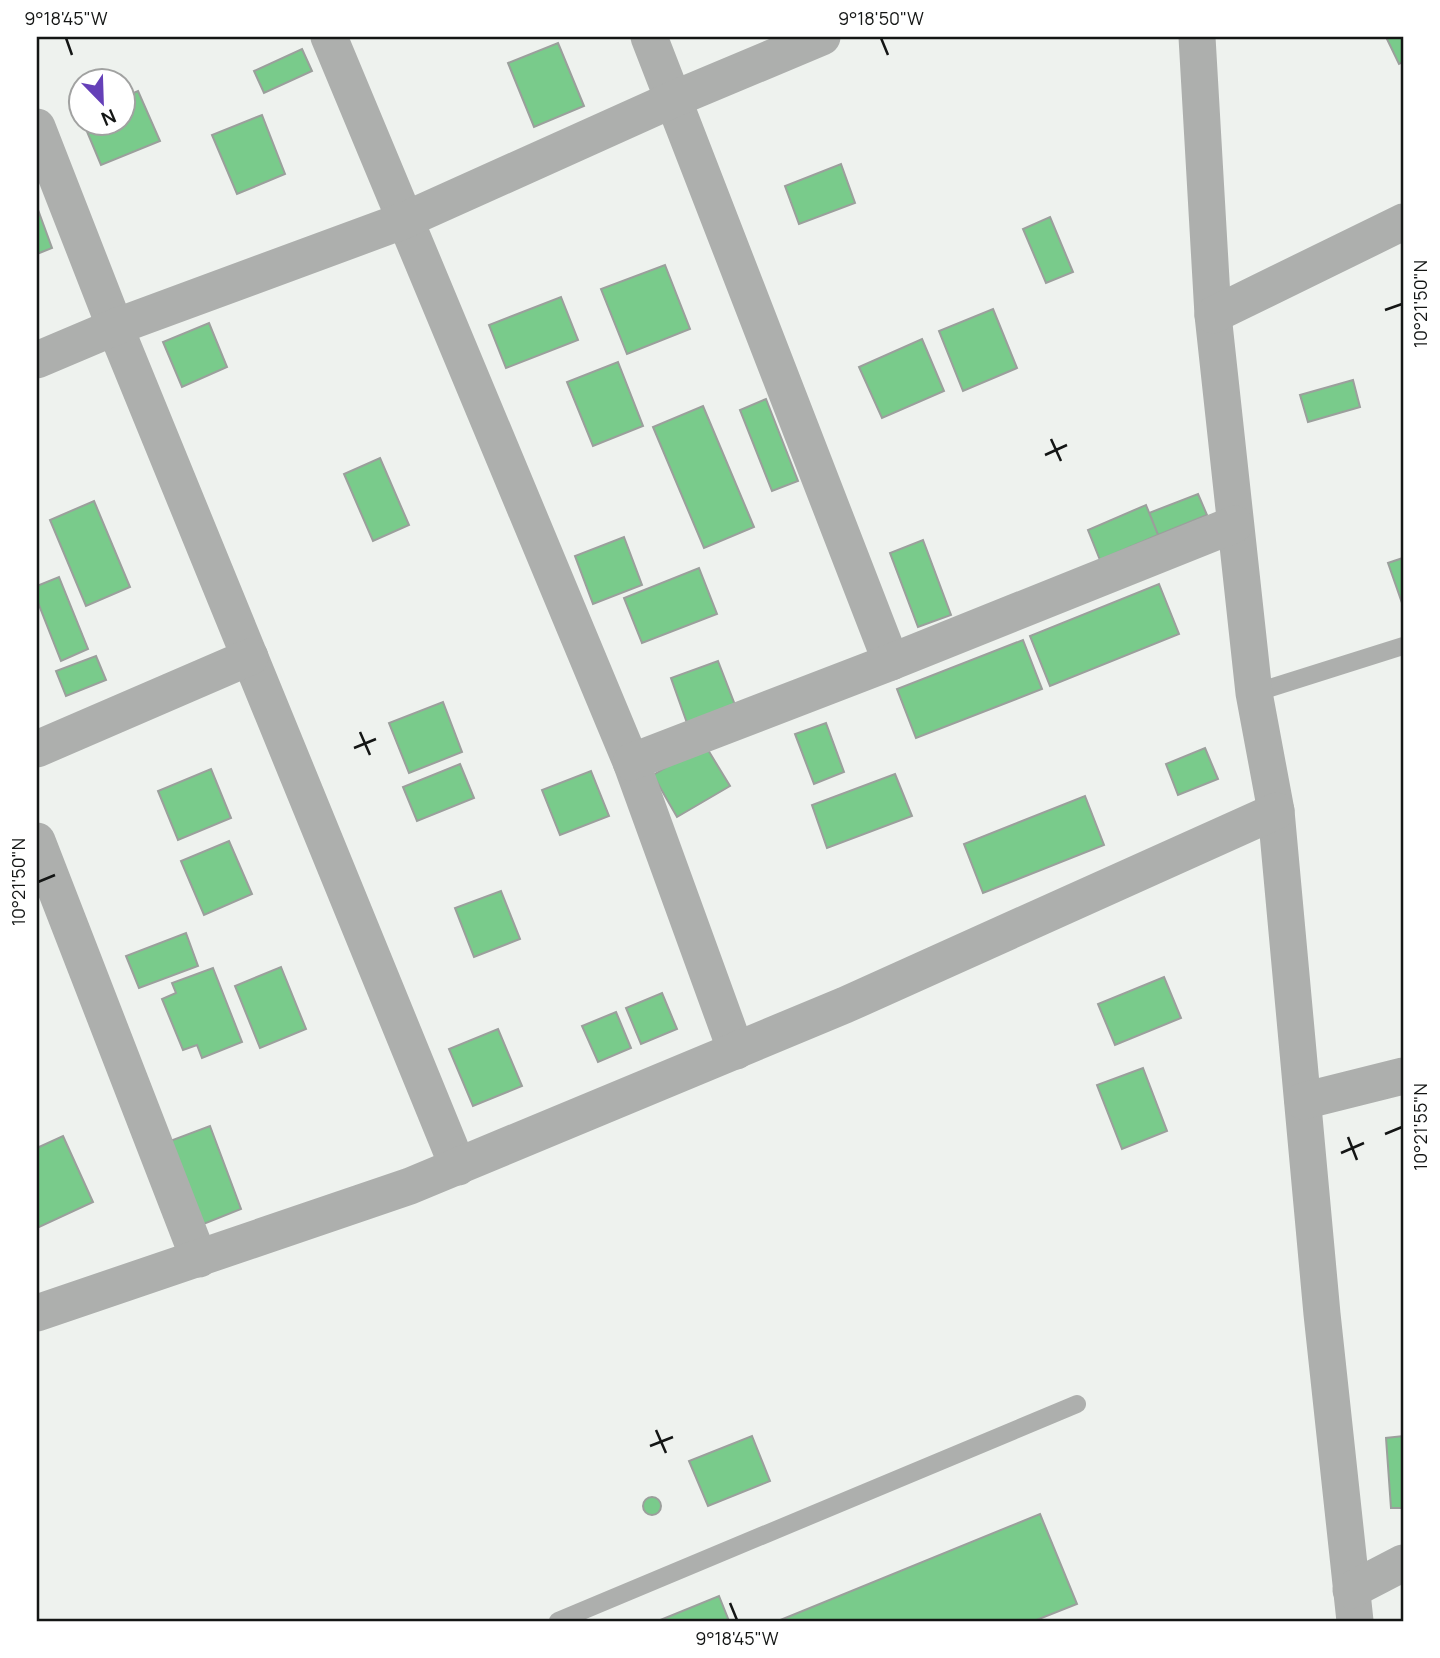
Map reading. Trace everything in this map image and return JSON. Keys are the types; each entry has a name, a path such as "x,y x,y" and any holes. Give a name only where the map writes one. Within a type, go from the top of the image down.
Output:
{"street":[{"path":"328,37 631,762 736,1051"},
{"path":"649,37 891,662"},
{"path":"37,360 116,327 405,220 674,99 822,37"},
{"path":"1196,37 1213,315 1254,693 1276,811 1353,1606"},
{"path":"37,127 458,1167"},
{"path":"1213,315 1403,222"},
{"path":"631,762 891,662 1235,524"},
{"path":"37,749 250,657"},
{"path":"37,1313 410,1186 458,1167 845,1005 1276,811"},
{"path":"37,841 199,1259"},
{"path":"1303,1101 1403,1076"},
{"path":"1353,1606 1403,1563"}],"lane":[{"path":"1254,693 1403,646"},
{"path":"558,1621 1077,1404"}],"building":[{"path":"1386,37 1403,37 1403,62 1399,64"},
{"path":"558,43 584,106 534,127 508,63"},
{"path":"302,49 312,71 264,93 254,71"},
{"path":"138,91 160,141 101,165 89,136 136,136"},
{"path":"262,115 285,174 237,194 212,135"},
{"path":"841,164 855,203 799,224 785,186"},
{"path":"37,207 52,248 37,254"},
{"path":"1050,217 1073,272 1046,283 1023,229"},
{"path":"665,265 690,329 627,354 601,289"},
{"path":"561,297 578,340 506,368 489,325"},
{"path":"993,309 1017,368 963,391 939,331"},
{"path":"209,323 227,367 182,387 163,342"},
{"path":"922,339 944,391 882,418 859,367"},
{"path":"618,362 643,426 593,446 567,382"},
{"path":"1353,380 1360,407 1308,422 1300,395"},
{"path":"766,399 798,481 772,491 740,410"},
{"path":"703,406 754,527 704,548 653,427"},
{"path":"380,458 409,525 373,541 344,474"},
{"path":"1198,494 1207,515 1158,535 1149,513"},
{"path":"94,501 130,587 86,606 50,520"},
{"path":"1146,505 1158,535 1100,560 1088,530"},
{"path":"624,537 642,585 593,604 575,556"},
{"path":"923,540 951,615 918,627 890,553"},
{"path":"1403,558 1403,602 1402,603 1388,563"},
{"path":"699,568 717,614 642,643 624,598"},
{"path":"59,577 88,649 61,661 37,600 37,586"},
{"path":"1159,584 1179,634 1050,686 1030,636"},
{"path":"1023,640 1042,689 916,738 897,689"},
{"path":"96,656 106,680 66,696 56,671"},
{"path":"718,661 735,705 687,723 671,678"},
{"path":"443,702 462,752 409,773 389,723"},
{"path":"826,723 844,772 814,784 795,734"},
{"path":"705,745 730,786 677,817 653,775"},
{"path":"1205,748 1218,779 1178,795 1166,764"},
{"path":"460,764 474,798 417,821 403,787"},
{"path":"211,769 231,818 178,840 158,791"},
{"path":"591,771 609,816 560,835 542,790"},
{"path":"895,774 912,816 827,848 812,805"},
{"path":"1085,796 1104,845 983,893 964,844"},
{"path":"229,841 252,894 204,915 181,861"},
{"path":"501,891 520,939 474,957 455,908"},
{"path":"186,933 198,966 139,988 126,956"},
{"path":"281,967 306,1029 260,1048 235,986"},
{"path":"213,968 242,1042 202,1058 197,1045 183,1050 162,999 176,993 172,983"},
{"path":"1164,977 1181,1018 1115,1045 1098,1004"},
{"path":"662,993 677,1029 641,1044 626,1008"},
{"path":"616,1012 631,1048 598,1062 582,1026"},
{"path":"498,1029 522,1086 473,1106 449,1049"},
{"path":"1143,1068 1167,1131 1122,1149 1097,1085"},
{"path":"210,1126 241,1209 201,1225 170,1141"},
{"path":"63,1136 93,1202 37,1228 37,1148"},
{"path":"752,1436 770,1481 708,1506 689,1461"},
{"path":"1403,1436 1403,1508 1391,1508 1386,1438"},
{"path":"652,1497 658,1500 661,1506 658,1512 652,1515 646,1512 643,1506 646,1500"},
{"path":"1040,1514 1077,1604 1034,1621 778,1621"},
{"path":"719,1596 729,1621 658,1621"}]}
